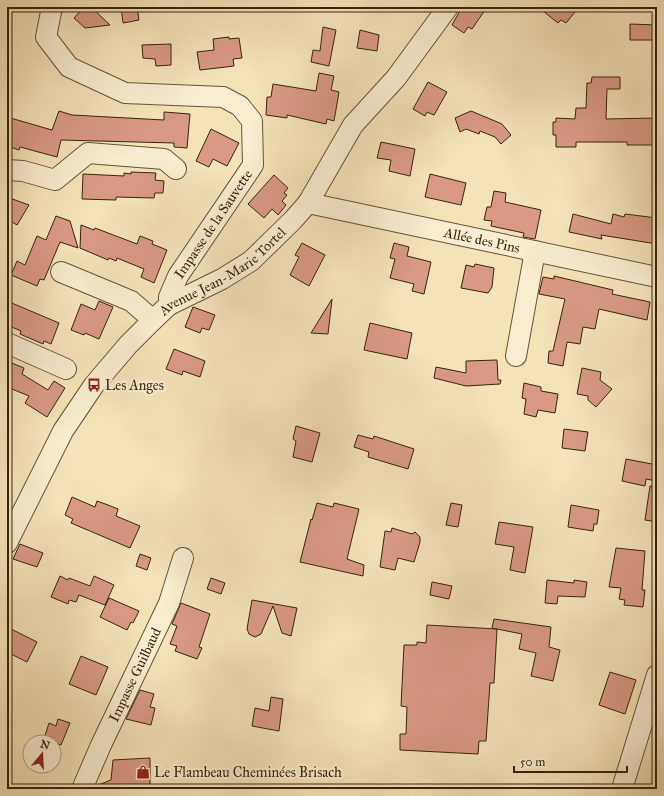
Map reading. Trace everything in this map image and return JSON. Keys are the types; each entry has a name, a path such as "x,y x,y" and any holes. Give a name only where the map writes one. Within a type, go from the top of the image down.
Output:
{"street":[{"name":"Impasse de la Sauvette","path":"52,7 46,37 69,67 125,93 223,97 240,106 252,121 253,165 178,276 169,297 169,305"},
{"name":"Avenue Jean-Marie Tortel","path":"7,543 63,431 102,376 153,320 169,305 222,279 251,261 293,220 308,203 353,125 396,78 448,7"},
{"path":"7,170 23,171 55,180 88,154 164,159 176,169"},
{"name":"Allée des Pins","path":"308,203 657,277"},
{"path":"516,356 536,251"},
{"path":"61,272 131,301 153,320"},
{"path":"7,343 66,369"},
{"name":"Impasse Guilbaud","path":"82,789 101,745 169,603 183,558"},
{"path":"622,789 657,675"}],"building":[{"path":"84,7 91,7 110,25 85,28 74,18"},
{"path":"121,7 137,7 139,20 123,23"},
{"path":"462,7 487,7 472,29 468,27 464,33 452,25"},
{"path":"538,7 579,7 566,23 561,20 558,23"},
{"path":"630,24 657,25 657,40 630,40"},
{"path":"323,27 336,30 329,66 311,62 313,50 320,51"},
{"path":"360,30 379,35 377,51 357,48"},
{"path":"229,37 229,39 239,38 242,58 233,59 234,66 200,70 197,52 214,50 213,39"},
{"path":"171,44 171,65 156,66 155,59 143,58 142,45"},
{"path":"319,73 334,76 331,90 339,92 334,121 327,119 326,124 287,115 287,118 266,115 267,97 271,97 273,84 316,91"},
{"path":"592,77 620,77 620,89 607,89 606,119 657,118 657,141 653,141 653,145 627,145 627,142 576,142 576,147 556,147 556,135 553,135 553,122 556,122 556,118 575,119 576,108 586,108 587,83 591,83"},
{"path":"428,82 447,92 434,115 427,112 425,116 413,109"},
{"path":"59,111 72,115 164,120 164,112 190,114 187,148 174,147 174,143 61,140 57,157 20,147 19,150 7,146 7,117 52,130"},
{"path":"471,111 502,124 511,135 501,144 495,137 480,131 479,134 466,129 460,132 455,118"},
{"path":"211,129 239,143 227,166 213,159 209,167 196,161"},
{"path":"381,142 415,149 410,176 389,171 391,160 377,158"},
{"path":"131,172 156,173 155,180 164,181 163,193 155,193 154,198 116,197 116,200 82,199 83,174 124,176 124,173 131,174"},
{"path":"430,174 466,183 461,205 425,197"},
{"path":"274,175 288,188 284,193 287,195 282,201 286,205 278,215 272,209 264,218 248,204"},
{"path":"494,191 506,193 505,202 541,210 535,239 523,237 524,233 491,226 492,221 484,220 487,207 491,207"},
{"path":"7,197 29,205 17,225 7,219"},
{"path":"573,214 611,224 613,214 624,217 625,214 657,218 657,244 601,235 602,239 569,232"},
{"path":"56,216 70,221 78,248 60,242 44,280 40,279 37,286 11,275 17,261 25,265 37,236 46,240"},
{"path":"81,225 94,230 95,228 137,244 140,236 153,241 152,244 167,250 154,283 141,277 144,269 117,258 116,261 109,258 108,260 80,248"},
{"path":"302,243 325,255 309,286 290,275 299,257 295,255"},
{"path":"394,243 409,247 407,256 431,262 424,294 412,291 414,284 390,278 395,259 390,258"},
{"path":"475,264 494,268 492,287 488,293 461,288 466,265 474,267"},
{"path":"554,276 613,290 612,294 650,302 647,320 599,309 595,329 583,327 580,344 567,342 563,366 548,363 549,351 553,351 565,299 539,294 543,277 554,279"},
{"path":"332,299 328,334 311,333"},
{"path":"7,301 59,323 51,344 44,341 43,344 20,334 21,331 7,325"},
{"path":"99,301 113,307 99,339 85,333 84,335 71,330 81,304 95,310"},
{"path":"193,307 215,315 209,330 202,328 200,333 185,327"},
{"path":"370,323 412,333 407,359 364,350"},
{"path":"174,349 205,361 200,377 183,371 182,375 166,369"},
{"path":"497,360 498,380 501,380 500,384 466,386 434,378 436,367 466,373 466,361"},
{"path":"7,361 24,368 22,374 48,390 54,381 65,388 47,417 25,403 29,396 7,387"},
{"path":"582,368 601,372 600,380 612,389 596,407 588,400 588,396 577,394"},
{"path":"524,383 541,387 541,391 558,394 555,413 538,410 536,417 524,414 526,399 522,398"},
{"path":"296,426 320,433 312,462 293,457 296,441 293,439"},
{"path":"564,429 588,432 585,451 562,448"},
{"path":"358,435 373,439 374,436 414,449 408,469 368,457 369,452 354,447"},
{"path":"626,459 657,465 657,481 646,479 645,486 622,481"},
{"path":"650,486 657,486 657,522 645,520"},
{"path":"72,497 95,507 97,501 118,509 116,516 140,526 130,548 71,523 73,519 65,515"},
{"path":"317,503 333,507 334,503 359,509 347,559 364,565 363,576 300,562 311,519 312,520"},
{"path":"451,503 462,505 458,527 446,525"},
{"path":"571,505 599,510 597,524 594,524 593,531 568,527"},
{"path":"499,522 533,527 525,573 510,570 514,547 495,544"},
{"path":"392,528 412,534 415,532 420,537 414,562 398,558 395,570 380,567 385,531 391,532"},
{"path":"20,544 43,553 37,567 13,559"},
{"path":"616,548 645,551 642,590 645,590 643,607 624,605 625,600 619,599 621,588 609,587"},
{"path":"140,554 151,558 147,570 136,566"},
{"path":"60,576 68,580 69,578 90,586 94,576 114,585 105,605 79,595 76,602 69,600 68,604 51,597"},
{"path":"211,578 225,583 221,594 207,589"},
{"path":"547,580 574,583 574,580 587,582 585,597 558,596 557,604 545,603"},
{"path":"432,582 452,586 449,599 430,595"},
{"path":"109,598 139,611 133,623 131,622 127,630 100,617"},
{"path":"252,600 297,608 291,636 282,633 273,606 261,634 255,637 249,634 247,629"},
{"path":"181,603 210,614 199,647 202,648 197,659 175,651 177,646 170,644 177,626 172,624"},
{"path":"494,619 551,627 549,647 560,650 553,681 531,676 536,653 519,649 522,634 492,628"},
{"path":"427,625 497,629 494,683 490,683 486,741 479,741 478,754 400,750 400,734 406,734 407,707 401,706 404,645 417,645 417,642 426,643"},
{"path":"7,627 37,642 27,662 9,653 11,649 7,647"},
{"path":"81,656 108,667 96,695 69,684"},
{"path":"610,672 636,680 625,714 599,705"},
{"path":"140,690 154,694 150,707 155,708 151,725 126,719"},
{"path":"271,697 283,699 279,731 252,726 255,708 269,711"},
{"path":"58,719 70,723 62,743 62,734 46,734 49,723 56,726"},
{"path":"150,758 150,787 95,789 96,786 111,780 113,760"}],"place":[{"name":"Les Anges","path":"94,385"},
{"name":"Le Flambeau Cheminées Brisach","path":"143,772"}]}
